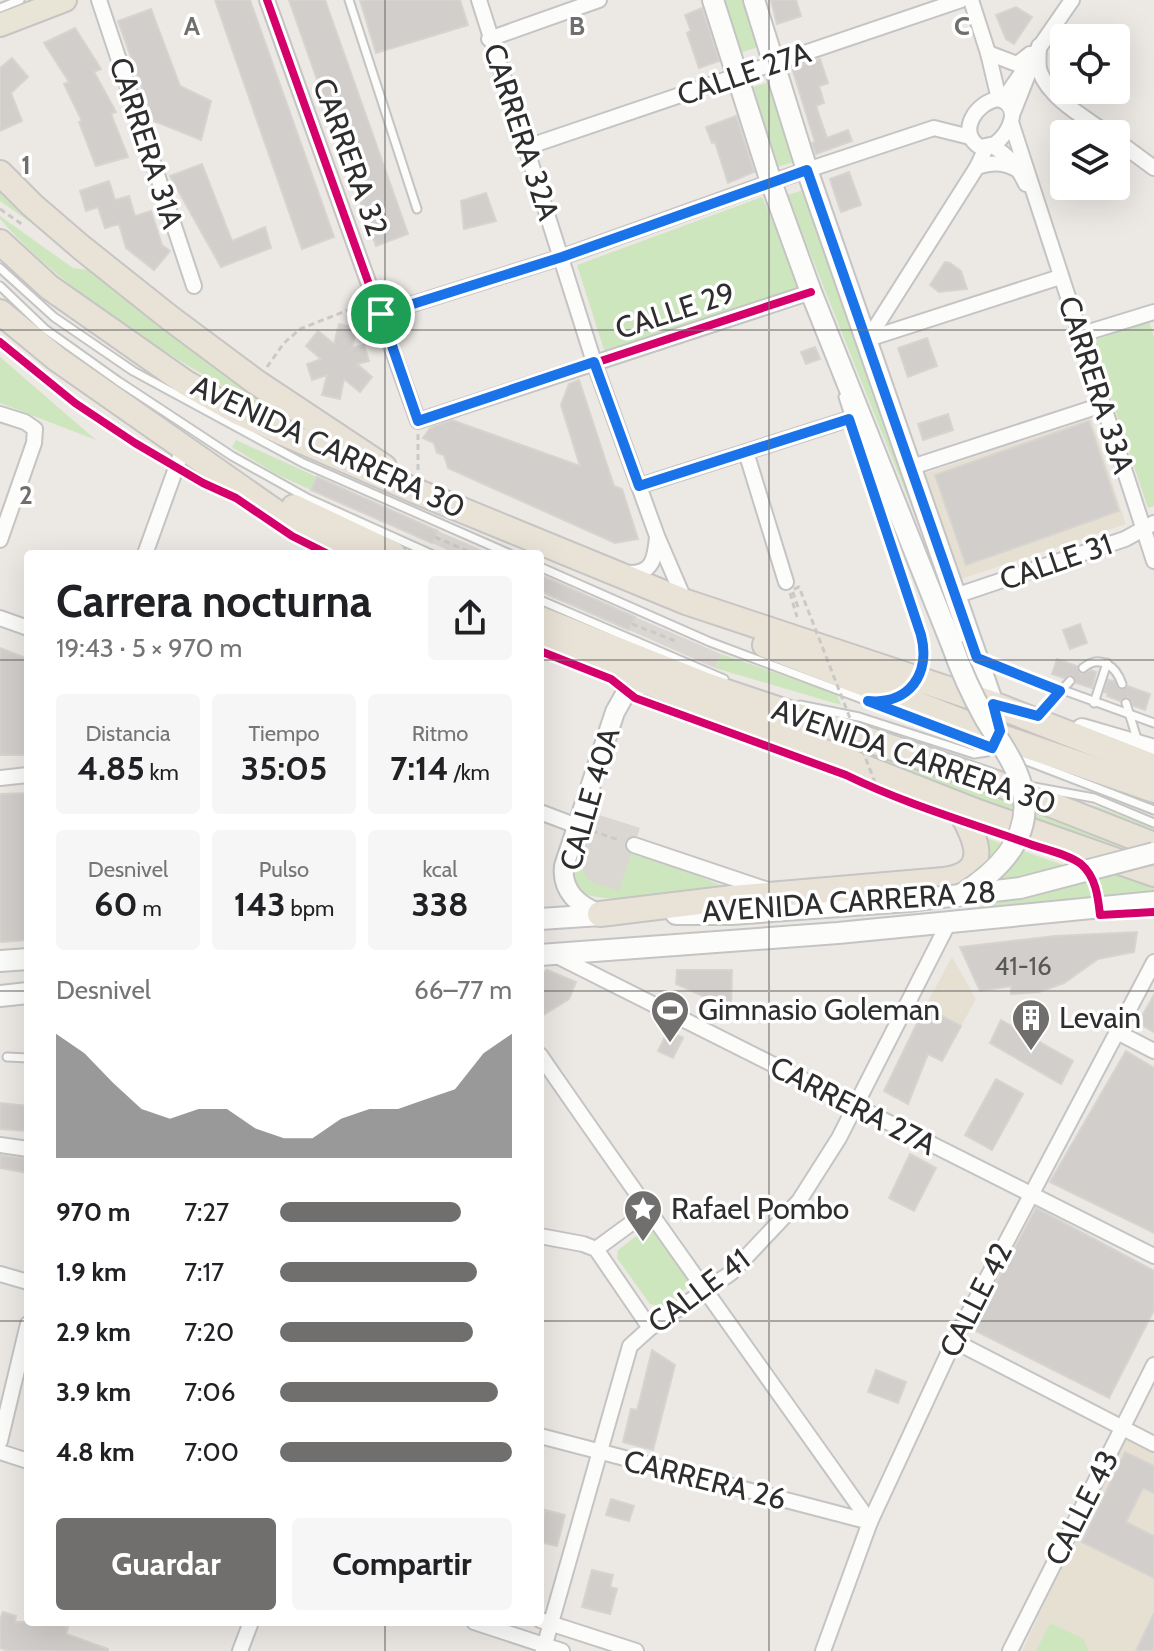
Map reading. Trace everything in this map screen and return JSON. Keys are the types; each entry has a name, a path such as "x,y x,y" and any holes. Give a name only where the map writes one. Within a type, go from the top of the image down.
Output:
{"highway":[{"path":"0,173 82,248 256,382 360,449 418,492"},
{"name":"AVENIDA CARRERA 30","path":"0,242 42,293 236,411 418,492 686,602 916,681 996,726 1154,790"},
{"name":"AVENIDA CARRERA 30","path":"6,331 57,359 280,515 339,550"},
{"name":"AVENIDA CARRERA 30","path":"184,446 307,514 384,550"},
{"name":"AVENIDA CARRERA 30","path":"686,602 750,639 899,698 1154,767"},
{"name":"AVENIDA CARRERA 30","path":"544,621 703,684 991,781 1154,845"},
{"name":"AVENIDA CARRERA 30","path":"544,642 825,751 955,813 1154,874"},
{"path":"703,684 825,751"},
{"path":"600,914 963,876 974,865 977,845 955,813"}],"main road":[{"path":"0,25 65,0"},
{"path":"713,0 771,182 811,292 970,690 1022,788 1025,810 1017,838 993,873 959,896"},
{"path":"754,0 807,170 977,658 996,726"},
{"name":"AVENIDA CARRERA 30","path":"996,726 1038,716 1146,747"},
{"name":"AVENIDA CARRERA 28","path":"544,915 732,914 959,896 1020,888 1154,853"},
{"name":"AVENIDA CARRERA 28","path":"546,954 838,933 1154,902"},
{"path":"0,961 24,959"},
{"path":"0,996 24,993"}],"street":[{"name":"CARRERA 31A","path":"99,0 194,286"},
{"name":"CARRERA 32","path":"267,0 418,421"},
{"name":"CARRERA 32A","path":"479,0 594,362 657,536 686,602"},
{"path":"489,39 599,0"},
{"name":"CALLE 27A","path":"527,147 961,0"},
{"path":"971,0 1001,100 1011,108 1012,119"},
{"path":"989,147 976,145 970,137 975,112 982,105 1001,100 1072,0"},
{"path":"988,53 1017,64 1040,45"},
{"path":"868,339 989,147 1001,139 1012,119 1040,45"},
{"path":"1040,45 1040,72 1050,86"},
{"path":"1020,96 1040,90 1050,94"},
{"path":"1068,104 1089,120"},
{"name":"CARRERA 33A","path":"1012,119 1102,405 1149,526 1154,561"},
{"path":"381,314 562,257 934,128 970,137"},
{"name":"CARRERA 33A","path":"989,147 1006,154 1039,209"},
{"path":"1130,150 1154,168"},
{"path":"977,167 992,163 1006,164 1018,170"},
{"path":"868,339 1060,277"},
{"name":"CALLE 29","path":"418,421 811,292"},
{"path":"1079,335 1154,312"},
{"path":"912,467 1102,405"},
{"path":"0,414 25,422 35,429 34,443 0,540"},
{"path":"639,486 849,419"},
{"path":"146,550 184,446"},
{"path":"746,452 786,582"},
{"name":"CALLE 31","path":"955,596 1125,539 1149,526"},
{"path":"612,571 633,574 646,571 653,562 657,536"},
{"path":"0,618 24,627"},
{"name":"CALLE 40A","path":"600,914 581,905 568,890 564,866 619,702 646,681"},
{"path":"0,778 24,775"},
{"path":"544,814 577,826"},
{"path":"634,845 780,894"},
{"name":"CALLE 41","path":"544,1648 545,1622 630,1346 650,1328 731,1273 799,1201 820,1170 854,1107 950,920"},
{"name":"CARRERA 27A","path":"546,954 1154,1256"},
{"name":"CALLE 42","path":"823,1651 870,1522 954,1341 1154,962"},
{"path":"1117,1032 1154,1051"},
{"path":"544,1061 870,1522"},
{"path":"0,1145 24,1148"},
{"path":"596,1249 648,1211"},
{"path":"544,1237 596,1249 650,1328"},
{"path":"0,1274 24,1281"},
{"path":"0,1441 24,1341"},
{"path":"954,1341 1154,1444"},
{"name":"CALLE 43","path":"1010,1651 1154,1365"},
{"name":"CARRERA 26","path":"544,1437 870,1522"},
{"path":"0,1452 24,1460"},
{"path":"545,1622 636,1651"},
{"path":"240,1651 249,1626"},
{"path":"485,1626 544,1648 562,1651"}],"lane":[{"path":"0,8 20,0"},
{"path":"349,0 417,209"},
{"path":"0,268 42,293 54,317 133,371 254,439 501,550"},
{"path":"0,286 6,331 45,329 232,456 309,499 422,550"},
{"path":"811,292 849,419 923,642 924,662 916,681 899,698 886,702 868,701"},
{"path":"544,569 710,642 868,701 996,726 1154,810"},
{"path":"544,602 735,683"},
{"path":"977,658 1154,723"},
{"path":"1083,668 1098,661 1107,663 1115,668 1122,684"},
{"path":"1094,703 1107,663"},
{"path":"1038,716 1070,681"},
{"path":"764,695 1027,785 1094,798 1154,823"},
{"path":"778,700 859,717 974,754 982,754 996,726"},
{"path":"1126,703 1128,715 1146,747"},
{"path":"7,1057 24,1058"}],"path":[{"path":"256,382 284,343 300,329 375,299"},
{"path":"6,331 12,352"},
{"path":"418,421 418,492"},
{"path":"435,537 465,550"},
{"path":"786,582 796,607"},
{"path":"805,643 792,590 799,587 876,785 955,813"},
{"path":"632,624 690,647"},
{"path":"860,782 955,813"},
{"path":"577,826 634,845"}],"shaded area":[{"path":"1091,418 1126,524 958,580 923,474"},
{"path":"438,531 482,550 447,550 432,543"},
{"path":"635,617 721,654 715,668 629,630"},
{"path":"587,811 640,828 619,891 592,882 578,860 571,857"},
{"path":"952,957 976,999 961,1026 925,1007"},
{"path":"1122,1437 1154,1453 1154,1651 1022,1651"}],"green space":[{"path":"723,0 743,0 758,47 740,53"},
{"path":"770,82 794,162 777,167 753,87"},
{"path":"0,184 67,248 0,201"},
{"path":"804,190 837,280 917,521 787,195"},
{"path":"762,197 804,290 605,353 577,265"},
{"path":"0,216 73,268 96,271 262,400 258,407 155,345 88,299 27,247"},
{"path":"1149,321 1154,337 1154,506 1148,508 1092,341"},
{"path":"0,357 96,440 0,403"},
{"path":"236,440 317,477 311,490 274,473 232,447"},
{"path":"721,654 837,694 841,705 715,668"},
{"path":"834,734 1154,852 1154,862 992,805 832,741"},
{"path":"1071,801 1099,807 1154,828 1154,839"},
{"path":"983,837 1066,866 1085,860 1154,885 1154,892 981,907 976,877"},
{"path":"633,849 732,890 625,899 603,898 576,888 571,877 571,857 578,860 585,875"},
{"path":"647,1228 655,1230 690,1277 690,1285 662,1307 650,1304 617,1258 618,1250"},
{"path":"1050,1623 1084,1639 1088,1651 1036,1651"}],"building":[{"path":"215,0 250,0 334,237 302,249"},
{"path":"289,0 325,0 408,234 376,246"},
{"path":"360,0 460,0 468,25 376,53"},
{"path":"771,0 796,0 801,16 777,24"},
{"path":"1016,7 1032,17 1014,44 1006,39 996,15"},
{"path":"702,8 719,61 699,68 687,33 691,31 685,15"},
{"path":"151,9 180,86 211,101 201,140 154,121 118,21"},
{"path":"75,28 101,69 94,72 116,112 111,114 128,157 96,166 79,122 82,121 64,84 69,82 44,43"},
{"path":"12,58 28,77 11,93 22,121 0,131 0,68"},
{"path":"820,59 828,83 819,86 824,103 816,106 827,138 848,130 852,141 816,154 792,68"},
{"path":"736,116 754,172 728,183 715,142 712,143 706,127"},
{"path":"202,164 232,241 265,227 271,248 221,267 170,176"},
{"path":"849,172 861,205 841,212 830,179"},
{"path":"109,181 115,200 129,196 135,216 151,211 162,245 170,251 154,270 126,248 119,224 105,228 98,207 86,211 80,191"},
{"path":"486,193 496,221 464,229 461,201"},
{"path":"945,262 961,271 967,289 939,292 930,285"},
{"path":"339,324 357,328 352,348 364,345 369,361 357,364 372,377 360,392 344,379 340,399 322,395 327,375 312,380 307,364 321,359 306,346 318,331 334,344"},
{"path":"927,338 937,366 908,377 898,348"},
{"path":"815,347 820,359 806,364 801,352"},
{"path":"579,380 614,486 622,489 638,539 615,543 448,468 444,455 437,453 434,443 423,438 430,428 452,420 580,466 561,405 569,384"},
{"path":"948,414 953,430 923,440 918,424"},
{"path":"1089,421 1119,511 966,565 935,475"},
{"path":"317,477 438,531 432,543 311,490"},
{"path":"544,577 635,617 629,630 544,593"},
{"path":"1080,624 1087,643 1070,649 1063,630"},
{"path":"0,648 24,657 24,755 0,755"},
{"path":"1057,659 1077,666 1081,674 1091,670 1096,672 1092,688 1076,683 1072,675 1064,678 1052,674"},
{"path":"1108,680 1114,681 1120,690 1128,686 1150,694 1145,710 1134,706 1128,697 1120,701 1107,696 1108,693 1104,692"},
{"path":"24,793 24,940 0,942 0,794"},
{"path":"1137,932 1134,952 1098,959 1064,983 1039,992 1011,994 1011,986 980,991 960,947 1055,936"},
{"path":"547,970 576,982 569,999 544,1015 544,972"},
{"path":"677,970 732,970 731,1009 676,984"},
{"path":"1154,995 1154,1032 1138,1023"},
{"path":"925,1007 961,1026 942,1061 928,1054 908,1104 884,1091"},
{"name":"Levain","path":"1001,1020 1073,1061 1061,1084 990,1043"},
{"name":"Gimnasio Goleman","path":"668,1030 683,1038 673,1058 658,1051"},
{"path":"1126,1051 1154,1068 1154,1233 1050,1182"},
{"path":"996,1079 1023,1094 992,1150 965,1135"},
{"path":"0,1103 24,1106 24,1131 0,1129"},
{"path":"910,1154 936,1168 914,1211 889,1198"},
{"path":"0,1155 24,1158 24,1172 0,1168"},
{"path":"1036,1208 1154,1271 1154,1310 1109,1398 972,1329"},
{"path":"652,1350 675,1365 653,1450 623,1442 631,1409 637,1410"},
{"path":"876,1370 906,1382 898,1403 868,1392"},
{"path":"1125,1452 1154,1466 1154,1493 1143,1488 1126,1522 1154,1536 1154,1578 1082,1542"},
{"path":"611,1499 634,1506 629,1521 606,1515"},
{"path":"545,1510 565,1515 557,1546 544,1543"},
{"path":"592,1570 613,1575 610,1587 617,1589 610,1614 582,1607"},
{"path":"3,1612 16,1616 15,1622 24,1622 24,1626 65,1626 68,1627 66,1634 108,1651 8,1651 0,1648 0,1619"},
{"path":"1154,1613 1154,1651 1136,1651"}],"cycle path":[{"path":"267,0 418,421 811,292"},
{"path":"0,342 75,403 135,443 203,483 236,498 292,536 320,550"},
{"path":"544,653 611,679 635,698 846,775 912,803 1069,857 1081,864 1090,875 1100,915 1154,912"}],"place":[{"name":"Gimnasio Goleman","path":"670,1044"},
{"name":"Levain","path":"1031,1052"},
{"name":"Rafael Pombo","path":"643,1243"}],"route":[{"path":"807,170 977,658 1060,691 1038,716 993,704 1000,731 992,748 868,701 886,702 899,698 916,681 924,654 921,635 849,419 639,486 594,362 418,421 381,314 562,257 807,170"}]}
